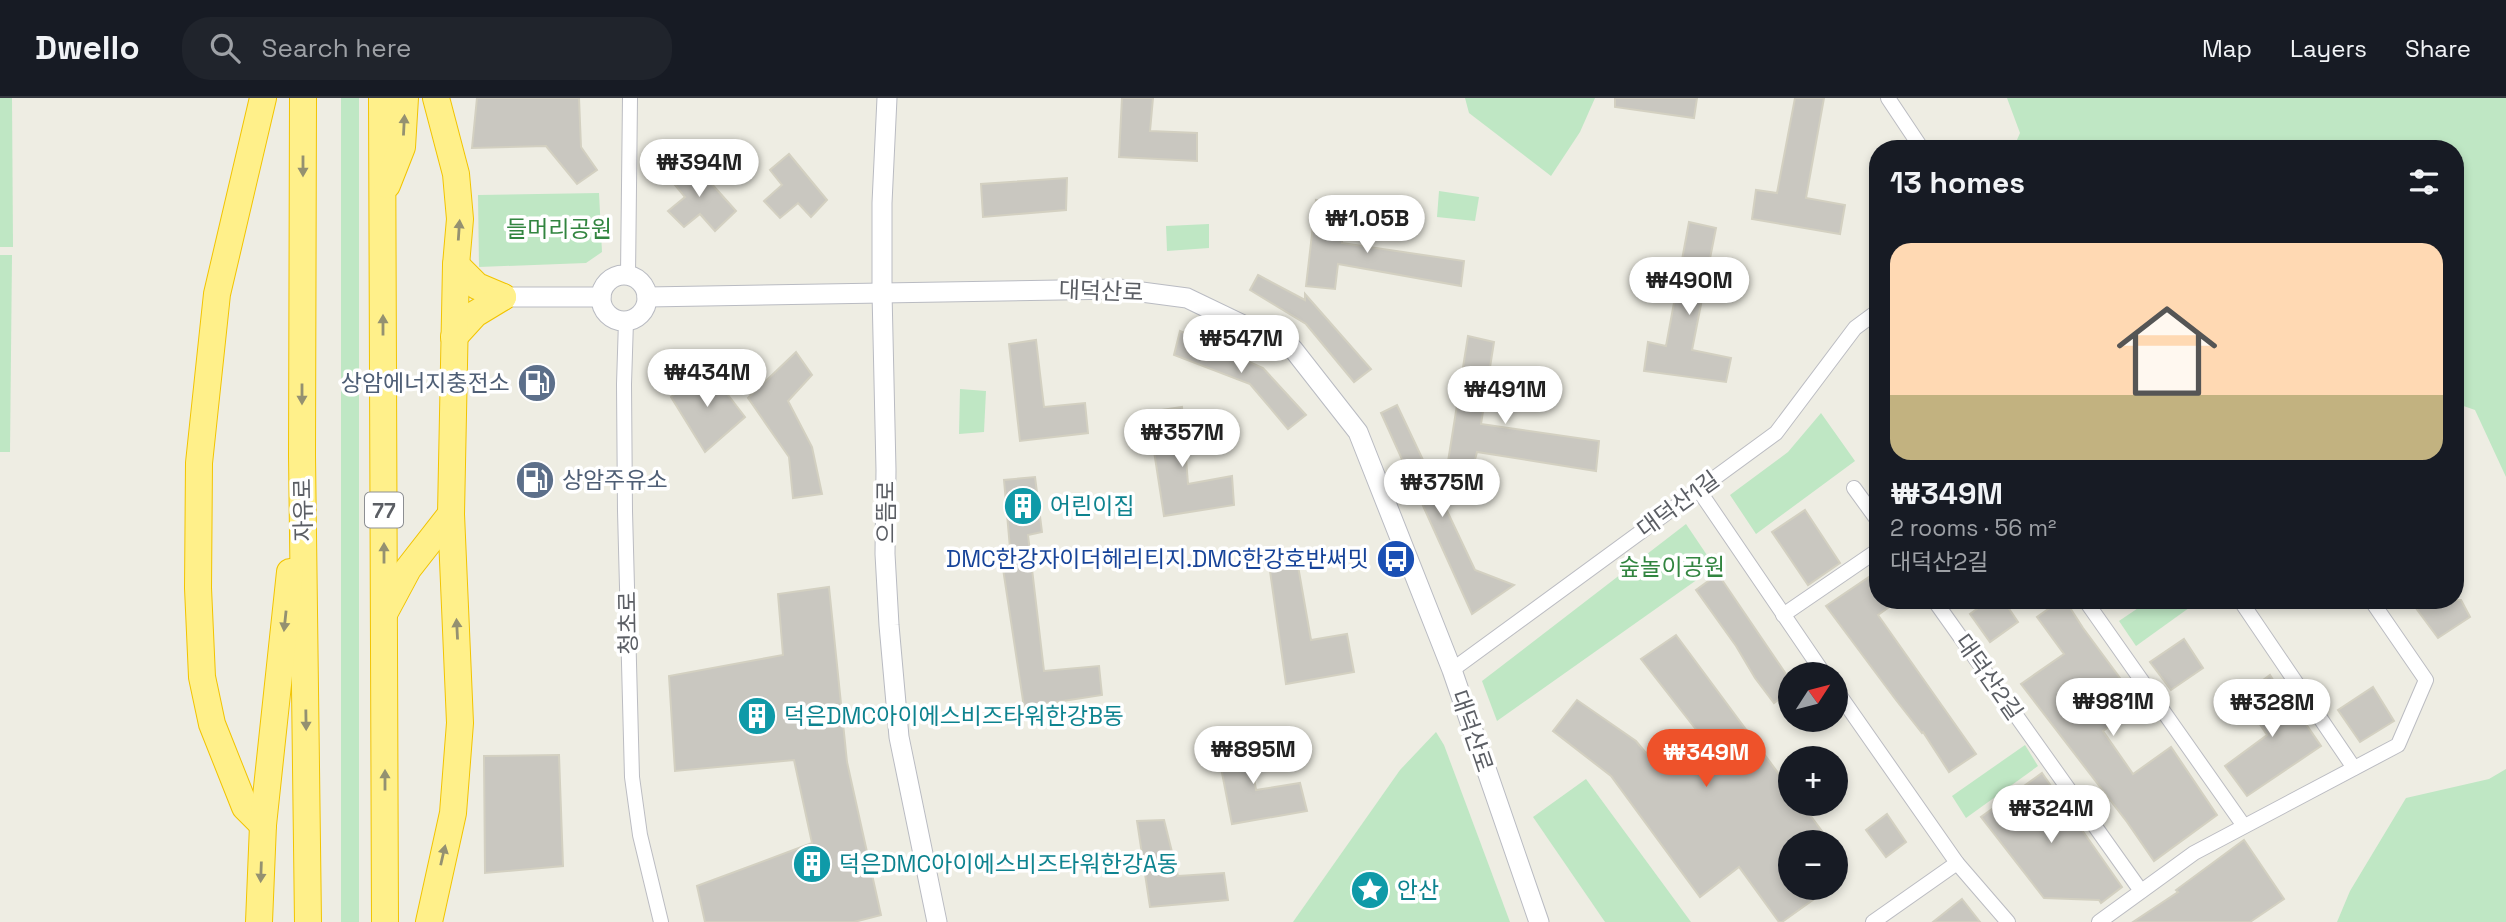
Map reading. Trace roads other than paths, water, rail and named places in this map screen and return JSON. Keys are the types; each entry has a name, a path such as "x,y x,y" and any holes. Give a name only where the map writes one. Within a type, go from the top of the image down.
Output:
{"highway":[{"path":"262,98 217,294 199,463 198,588 202,677 212,724 245,807 263,825"},
{"name":"자유로","path":"303,98 302,456 308,922"},
{"name":"77","path":"382,98 385,922"},
{"path":"383,197 402,147 405,98"},
{"path":"429,922 453,813 460,723 451,513 456,265 460,219 456,174 436,98"},
{"path":"456,265 477,286 503,297"},
{"path":"454,337 475,314 503,297"},
{"path":"259,922 263,825 302,456"},
{"path":"384,613 408,569 451,513"}],"street":[{"path":"628,275 630,98"},
{"name":"으뜸로","path":"887,98 882,203 885,554 899,737 937,922"},
{"path":"1888,98 1916,140"},
{"path":"628,275 642,283 647,297 643,310 633,319 626,321 611,317 605,312 601,297 606,282 612,277 628,275"},
{"name":"대덕산로","path":"647,297 1094,288 1142,291 1187,298 1293,349 1358,432 1452,670 1539,922"},
{"path":"503,297 601,297"},
{"name":"대덕산1길","path":"1452,670 1776,433 1855,328 1869,318"},
{"name":"청초로","path":"626,321 625,511 632,777 640,835 661,922"},
{"path":"1854,488 1869,509"},
{"path":"1698,489 1816,662"},
{"path":"1783,615 1869,556"},
{"name":"대덕산2길","path":"1940,609 2141,891"},
{"path":"2091,609 2244,826"},
{"path":"2246,609 2354,768"},
{"path":"2099,922 2194,853 2398,745 2426,680 2377,609"},
{"path":"1848,707 1958,863 2008,922"},
{"path":"1873,922 1958,863"}],"place":[{"name":"상암에너지충전소","path":"537,383"},
{"name":"상암주유소","path":"535,480"},
{"name":"어린이집","path":"1023,506"},
{"name":"DMC한강자이더헤리티지.DMC한강호반써밋","path":"1396,559"},
{"name":"덕은DMC아이에스비즈타워한강B동","path":"757,716"},
{"name":"덕은DMC아이에스비즈타워한강A동","path":"812,864"},
{"name":"안산","path":"1370,890"}],"park label":[{"name":"들머리공원","path":"559,229"},
{"name":"숲놀이공원","path":"1672,567"}]}
